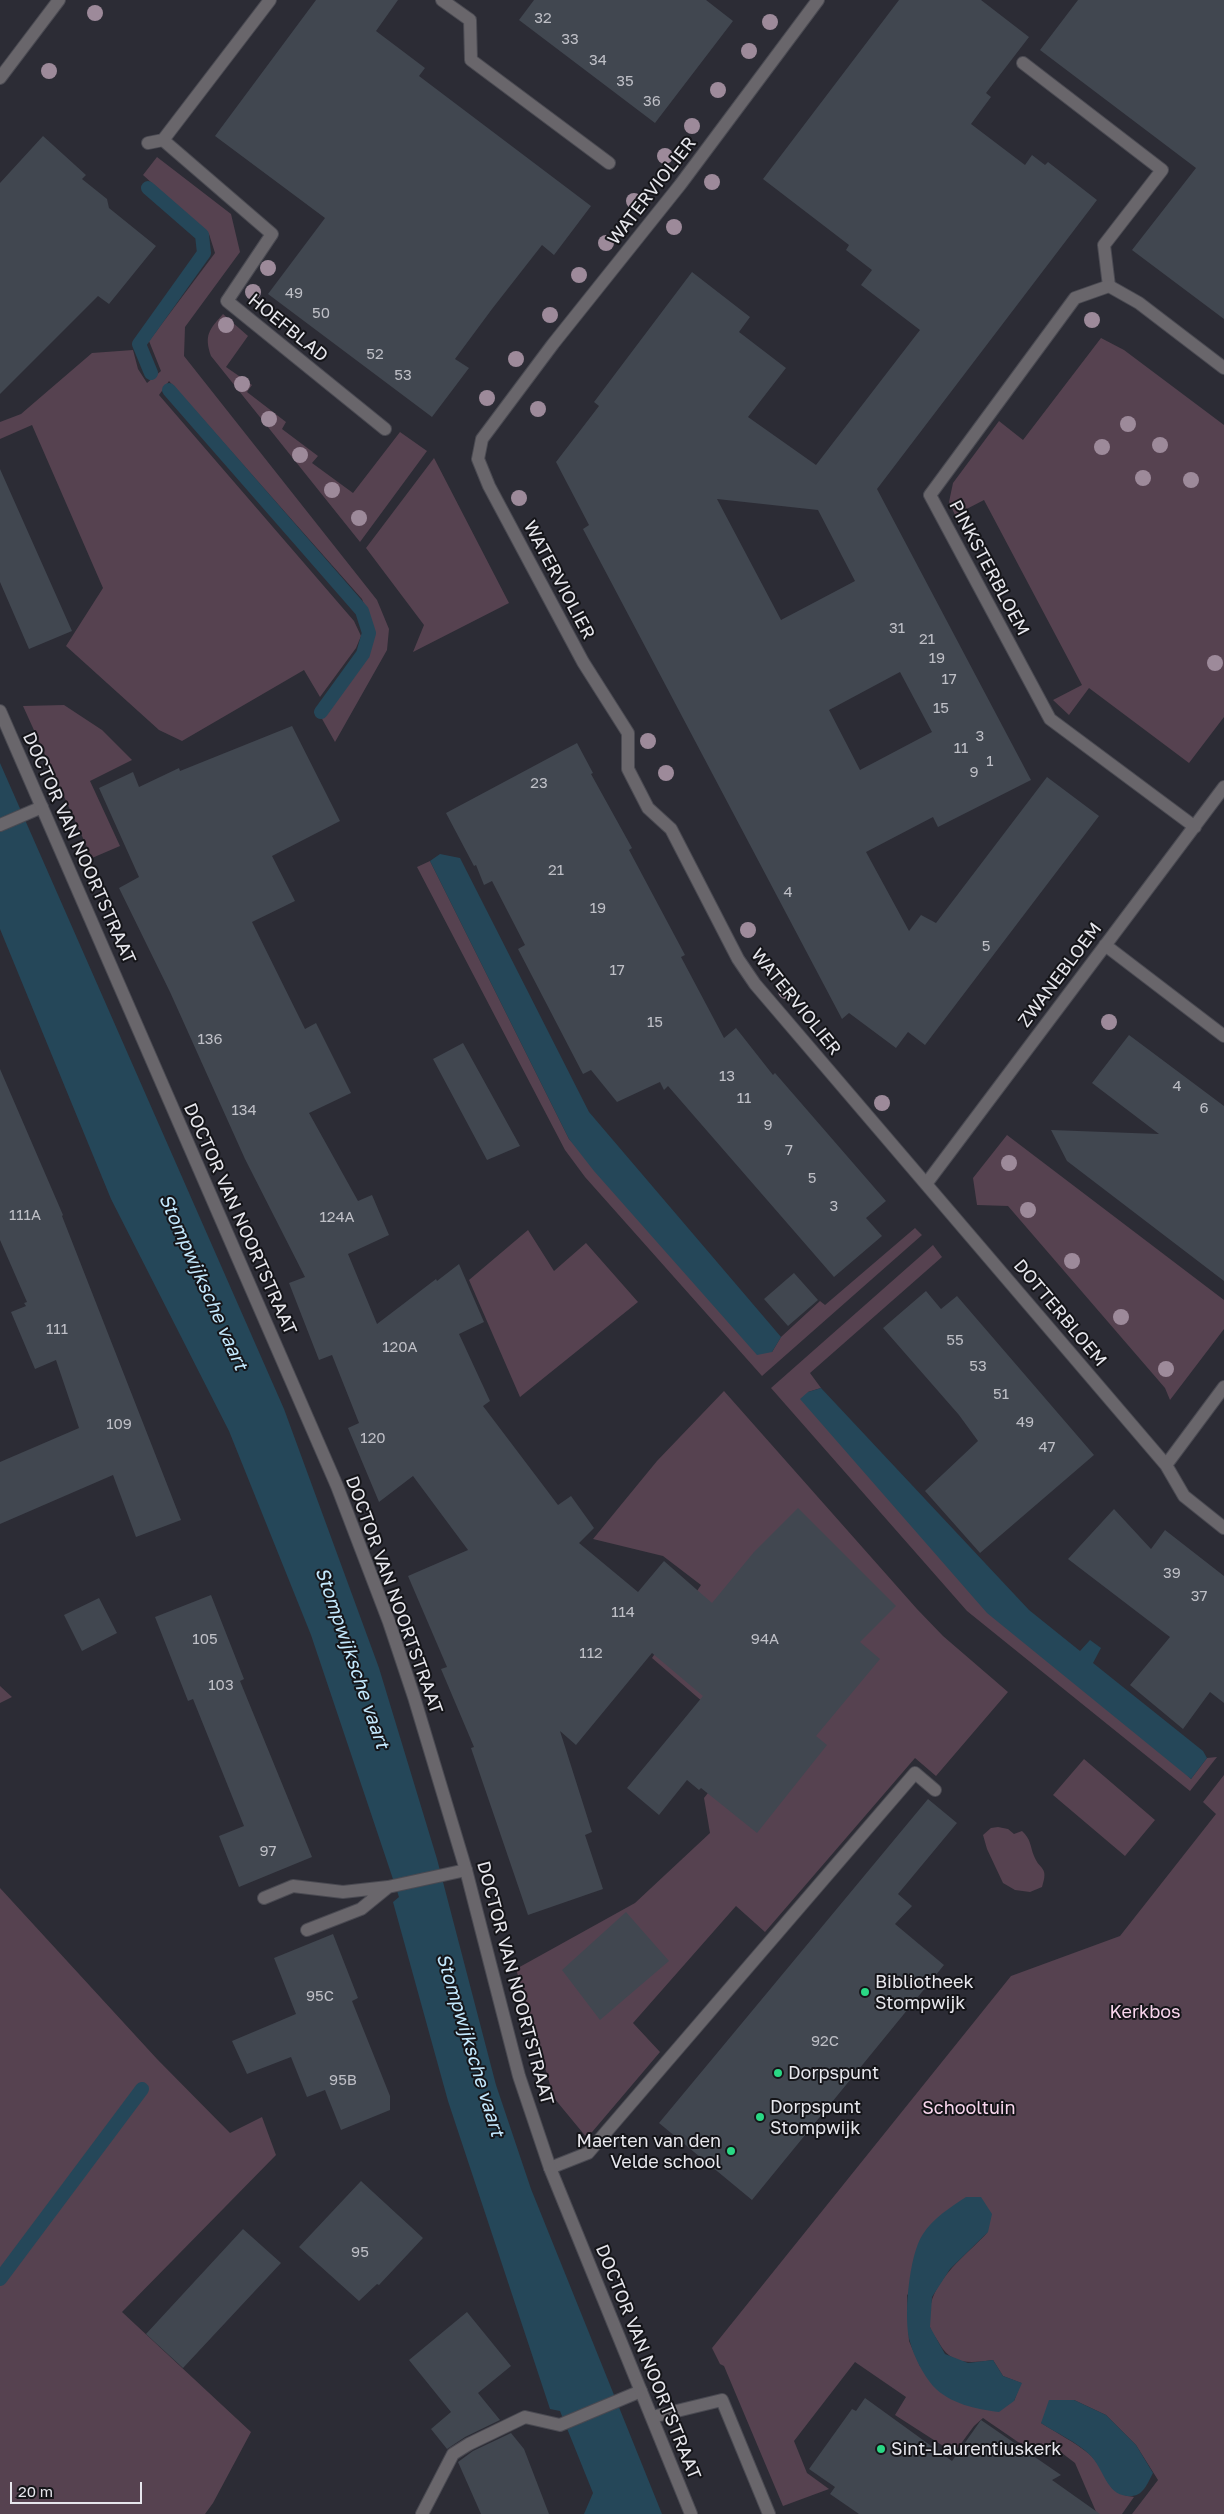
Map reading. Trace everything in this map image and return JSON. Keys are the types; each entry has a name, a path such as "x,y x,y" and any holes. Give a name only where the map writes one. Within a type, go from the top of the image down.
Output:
{"street":[{"path":"0,78 59,0"},
{"path":"148,143 163,140 270,0"},
{"path":"442,0 470,20 471,60 609,163"},
{"name":"WATERVIOLIER","path":"818,0 680,185 553,344 482,439 478,459 489,486 583,662 628,733 628,770 648,808 671,829 738,959 755,984 926,1184"},
{"path":"1023,63 1162,170 1104,245 1108,286 1139,303 1224,368"},
{"name":"HOEFBLAD","path":"163,140 272,234 226,301 385,429"},
{"name":"PINKSTERBLOEM","path":"1108,286 1075,298 930,495 1050,720 1195,826"},
{"name":"DOCTOR VAN NOORTSTRAAT","path":"0,711 337,1486 389,1622 414,1697 466,1870 519,2076 550,2168 690,2514"},
{"name":"ZWANEBLOEM","path":"926,1184 1224,787"},
{"path":"0,825 42,807"},
{"path":"1104,945 1224,1036"},
{"name":"DOTTERBLOEM","path":"926,1184 1166,1465 1184,1496 1224,1528"},
{"path":"1166,1465 1224,1387"},
{"path":"550,2168 588,2153 915,1773 935,1790"},
{"path":"264,1898 293,1886 343,1892 388,1887 466,1870"},
{"path":"307,1930 361,1909 388,1887"},
{"path":"422,2514 453,2454 468,2444 525,2417 560,2425 641,2391"},
{"path":"652,2417 722,2400 769,2514"}],"green space":[{"path":"157,157 231,214 240,252 185,327 184,356 377,600 389,629 387,650 335,742 321,717 328,713 366,657 375,633 362,599 169,381 159,395 354,621 361,636 356,648 320,697 304,670 182,741 159,730 66,646 103,588 32,425 0,439 0,422 21,414 92,353 133,350 138,369 147,383 161,371 149,341 215,253 209,234 143,175"},
{"path":"223,314 248,336 226,367 252,385 247,392 286,422 282,429 318,456 312,463 353,493 400,432 427,451 360,542 211,356 208,343 209,333"},
{"path":"1101,338 1124,350 1224,425 1224,717 1189,763 1089,688 1069,715 1053,700 1082,685 984,500 955,515 949,502 953,483 999,421 1023,440"},
{"path":"434,458 509,603 413,652 424,625 366,548"},
{"path":"64,705 102,730 132,760 90,781 120,846 92,858 23,706"},
{"path":"430,861 569,1139 772,1352 781,1337 820,1301 825,1305 915,1228 922,1235 762,1376 585,1177 565,1150 417,867"},
{"path":"1007,1135 1224,1300 1224,1329 1170,1400 1165,1388 1008,1206 977,1205 973,1178"},
{"path":"528,1230 554,1271 586,1243 638,1302 520,1397 469,1280"},
{"path":"933,1245 942,1257 810,1373 821,1388 808,1392 1191,1779 1207,1758 1217,1757 1190,1791 967,1611 771,1388"},
{"path":"724,1391 917,1609 943,1636 1008,1692 936,1776 915,1758 765,1932 736,1906 633,2023 660,2052 587,2138 554,2098 516,1969 635,1903 710,1833 704,1798 748,1741 652,1658 701,1585 663,1556 593,1539 657,1461"},
{"path":"0,1686 12,1697 0,1703"},
{"path":"1084,1759 1155,1820 1125,1856 1053,1795"},
{"path":"1224,1775 1224,2514 1132,2514 1158,2480 1136,2445 1106,2415 1074,2400 1041,2423 1088,2453 1116,2491 1123,2495 1134,2497 1122,2514 1097,2514 1075,2463 1058,2450 1035,2449 1018,2442 983,2418 974,2426 954,2453 895,2415 906,2397 855,2362 794,2441 807,2473 829,2489 783,2506 724,2366 720,2364 712,2348 1011,1976 1120,1936 1216,1814 1203,1802","holes":["988,2232 947,2274 939,2286 929,2312 930,2327 939,2343 950,2356 970,2362 993,2360 1003,2376 1021,2383 1014,2401 920,2366 909,2341 907,2295"]},
{"path":"991,1828 1008,1829 1014,1834 1022,1831 1027,1837 1036,1861 1043,1869 1045,1875 1042,1887 1030,1892 1015,1890 1003,1883 987,1849 983,1835"},
{"path":"0,1888 157,2059 230,2133 262,2117 276,2155 122,2312 251,2432 213,2503 205,2514 0,2514"}],"water":[{"name":"Stompwijksche vaart","path":"0,763 284,1409 379,1668 437,1859 496,2085 531,2189 662,2514 584,2514 593,2493 560,2411 550,2409 448,2101 393,1902 399,1897 311,1635 229,1431 111,1199 0,929"},
{"path":"440,854 460,858 589,1112 781,1337 772,1352 757,1355 594,1171 569,1139 430,861"},
{"path":"821,1388 1029,1610 1080,1651 1090,1640 1101,1648 1093,1663 1203,1751 1207,1758 1191,1779 987,1613 800,1399 808,1392"},
{"path":"966,2197 981,2197 992,2214 988,2232 950,2269 932,2297 930,2327 945,2354 968,2363 993,2360 1003,2376 1022,2383 1014,2401 999,2412 964,2405 947,2397 933,2386 919,2365 908,2332 907,2303 911,2271 918,2243 932,2223"},
{"path":"1049,2400 1074,2400 1106,2415 1136,2445 1153,2473 1141,2493 1127,2496 1114,2491 1095,2461 1085,2450 1041,2423"}],"building":[{"path":"316,0 398,0 376,31 425,68 419,76 591,206 554,255 542,245 492,309 455,359 469,368 432,417 268,294 325,218 215,136"},
{"path":"534,0 706,0 733,21 655,123 519,20"},
{"path":"899,0 981,0 1029,37 986,93 991,97 971,124 1025,165 1032,155 1045,165 1048,162 1097,200 877,489 1031,780 938,827 933,817 866,852 909,931 921,915 936,923 1047,777 1099,816 925,1045 908,1032 896,1048 849,1013 842,1019 583,529 589,525 556,462 599,406 594,402 692,272 750,317 739,332 786,368 748,417 816,465 920,330 861,285 872,270 846,250 849,245 763,179","holes":["717,499 818,510 855,581 781,620","900,672 932,732 860,770 829,710"]},
{"path":"1078,0 1224,0 1224,319 1132,250 1196,168 1040,50"},
{"path":"43,136 86,175 82,179 107,199 109,208 156,246 109,304 98,296 0,394 0,183"},
{"path":"0,469 72,631 29,649 0,582"},
{"path":"292,726 340,821 272,856 295,901 252,922 305,1029 316,1023 351,1093 309,1113 358,1201 372,1195 389,1235 348,1254 377,1324 459,1264 484,1322 459,1334 490,1401 483,1406 558,1505 571,1496 594,1528 579,1543 638,1592 664,1561 712,1603 754,1552 798,1508 896,1606 860,1642 880,1659 816,1736 827,1745 757,1833 701,1788 699,1790 687,1780 659,1815 627,1788 703,1696 652,1653 576,1745 560,1731 592,1832 585,1835 603,1889 528,1915 471,1748 474,1747 441,1669 447,1667 408,1576 468,1550 413,1476 379,1502 348,1428 359,1423 332,1355 319,1360 289,1283 305,1277 245,1159 170,992 119,888 139,877 99,788 133,772 139,787 179,768 180,771"},
{"path":"577,743 593,773 591,774 632,848 629,850 685,955 681,957 724,1038 736,1028 773,1075 775,1073 886,1201 866,1218 882,1236 834,1277 668,1086 664,1090 660,1082 617,1102 591,1070 583,1074 518,949 525,945 492,881 484,885 476,865 474,866 446,813"},
{"path":"1129,1035 1224,1106 1224,1281 1067,1161 1051,1130 1159,1134 1092,1083"},
{"path":"463,1043 520,1146 487,1160 433,1059"},
{"path":"0,1069 63,1215 181,1520 136,1537 113,1475 0,1524 0,1462 79,1428 56,1360 35,1369 11,1312 26,1306 24,1303 27,1302 0,1240"},
{"path":"794,1273 818,1300 788,1326 764,1299"},
{"path":"926,1291 941,1309 957,1296 1094,1455 980,1553 925,1491 978,1441 959,1415 883,1328"},
{"path":"1114,1509 1151,1549 1165,1530 1224,1576 1224,1703 1210,1692 1183,1729 1130,1685 1170,1637 1068,1559"},
{"path":"211,1595 244,1679 240,1681 312,1857 239,1887 219,1836 244,1826 193,1699 188,1701 155,1617"},
{"path":"99,1598 117,1633 82,1651 64,1615"},
{"name":"Dorpspunt","path":"928,1799 957,1823 898,1894 912,1906 895,1924 944,1965 752,2200 659,2123"},
{"path":"626,1912 669,1961 600,2020 562,1970"},
{"path":"333,1934 358,1998 352,2001 390,2096 390,2110 341,2130 325,2090 307,2097 291,2057 247,2074 232,2041 296,2014 274,1958"},
{"path":"361,2181 423,2238 379,2285 377,2284 359,2301 299,2247"},
{"path":"243,2229 281,2263 183,2368 146,2334"},
{"path":"467,2312 511,2366 478,2393 500,2420 465,2437 447,2449 431,2429 451,2412 409,2360"},
{"name":"Sint-Laurentiuskerk","path":"865,2398 952,2461 981,2420 1061,2475 1052,2480 1100,2514 859,2514 830,2494 835,2487 809,2469 852,2409 856,2411"},
{"path":"511,2433 524,2449 549,2514 481,2514 458,2462 473,2451"}],"waterway":[{"path":"148,188 202,235 204,253 139,344 151,373"},
{"path":"169,390 362,611 369,633 363,654 321,712"},
{"path":"0,2279 142,2089"}],"place":[{"name":"Bibliotheek Stompwijk","path":"865,1992"},
{"name":"Dorpspunt","path":"778,2073"},
{"name":"Dorpspunt Stompwijk","path":"760,2117"},
{"name":"Maerten van den Velde school","path":"731,2151"},
{"name":"Sint-Laurentiuskerk","path":"881,2449"}],"park label":[{"name":"Kerkbos","path":"1145,2012"},
{"name":"Schooltuin","path":"969,2108"}]}
